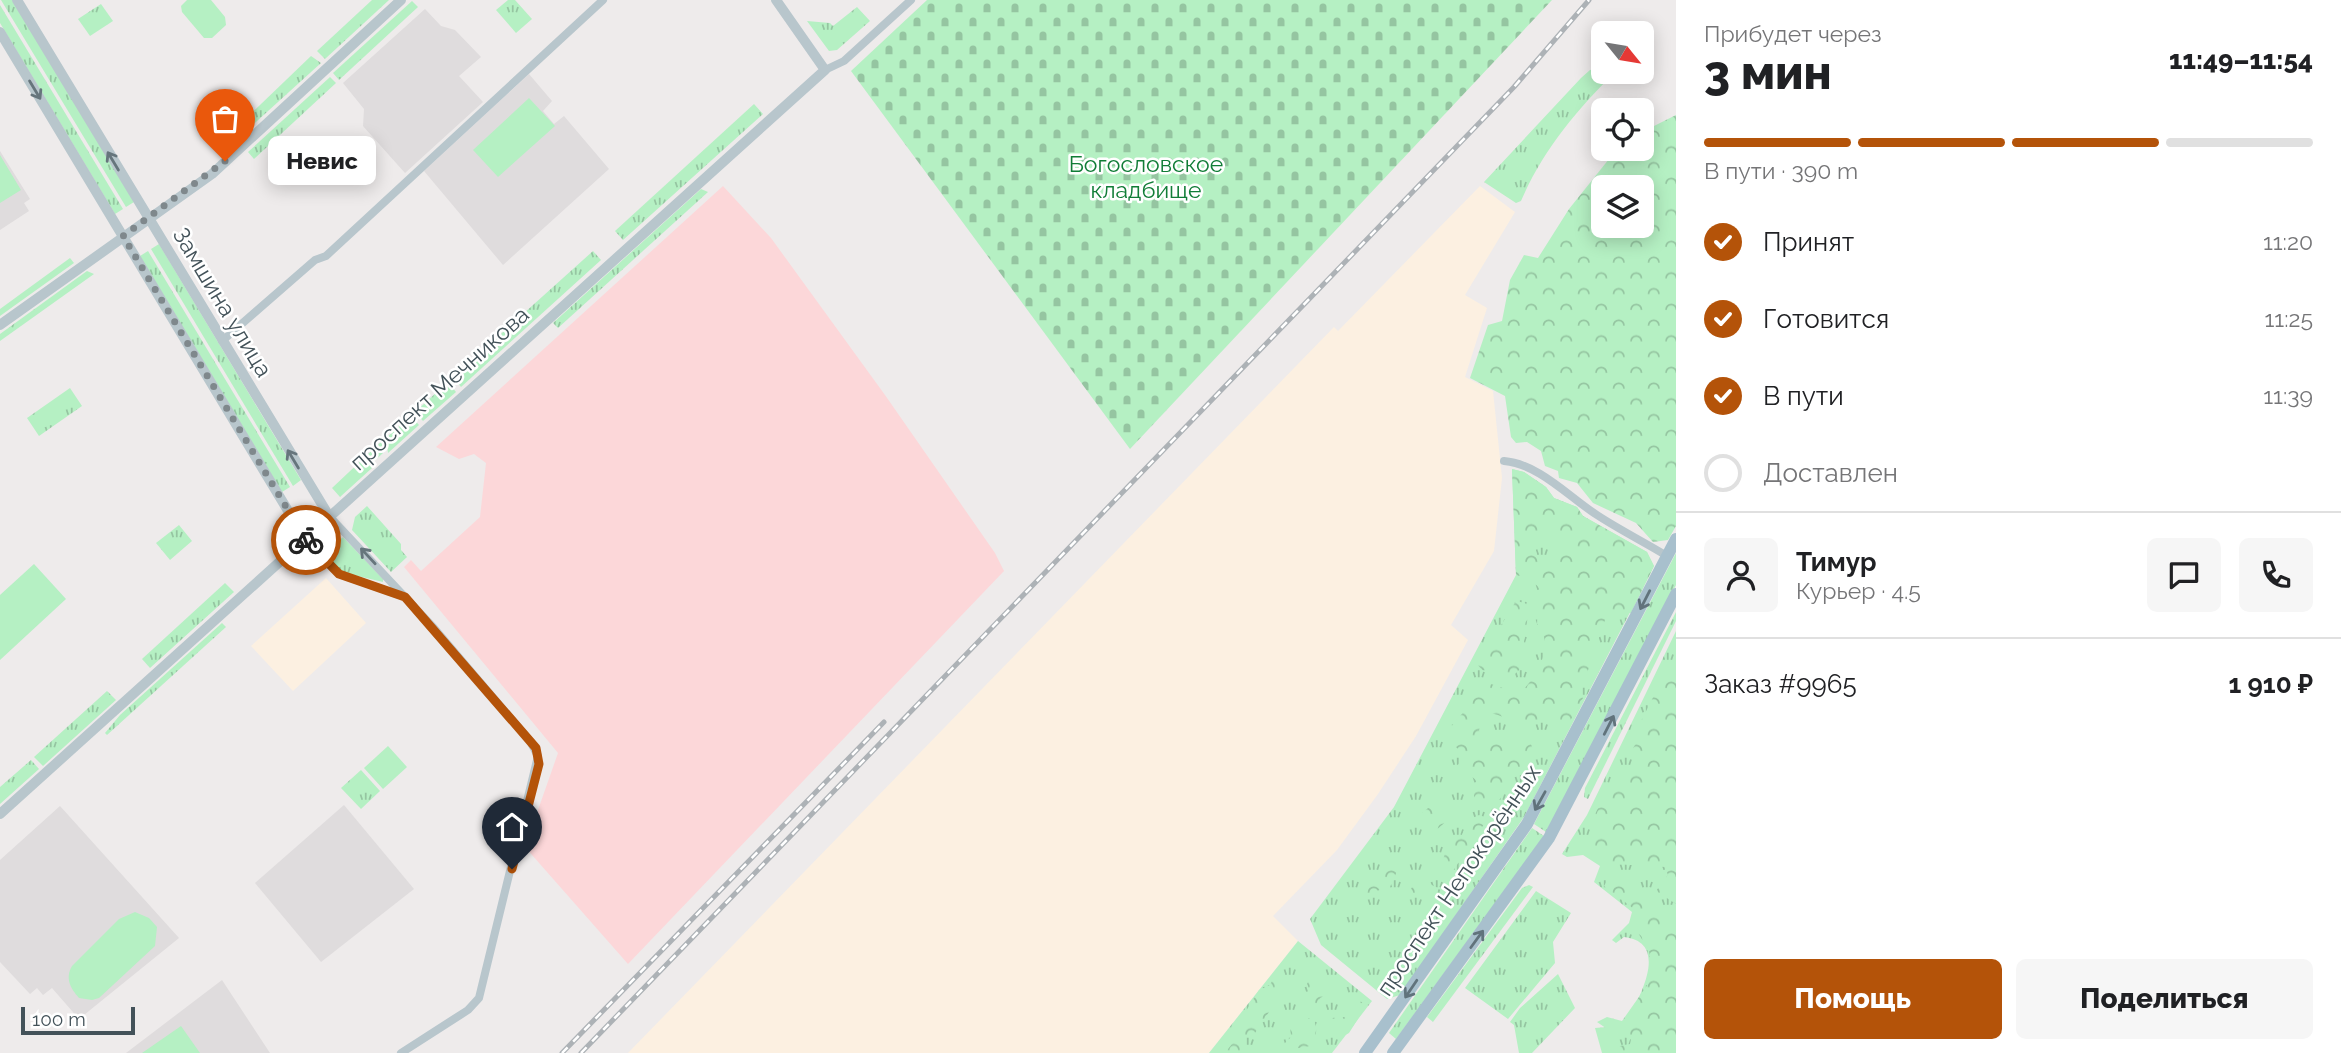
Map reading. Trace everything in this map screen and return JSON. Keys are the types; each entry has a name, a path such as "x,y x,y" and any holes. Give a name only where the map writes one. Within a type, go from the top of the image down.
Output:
{"main road":[{"name":"проспект Непокорённых","path":"1365,1053 1527,824 1676,539"},
{"name":"проспект Непокорённых","path":"1393,1053 1549,838 1676,594"}],"street":[{"name":"Замшина улица","path":"17,0 329,516"},
{"path":"0,325 212,174 401,0"},
{"path":"222,341 315,260 326,256 603,0"},
{"path":"776,0 825,70"},
{"name":"проспект Мечникова","path":"0,814 825,70 844,61 911,0"},
{"path":"0,32 305,539 339,574 405,597"},
{"path":"1504,461 1514,462 1538,474 1598,516 1667,555"},
{"path":"329,516 405,597 536,748 539,764 479,998 468,1010 401,1053"}],"shaded area":[{"path":"425,9 441,26 455,30 481,57 459,76 483,102 405,173 363,126 364,109 343,83"},
{"path":"529,74 552,101 543,111 554,124 564,116 609,169 503,265 424,171"},
{"path":"0,151 30,199 24,203 29,211 0,230"},
{"path":"723,186 771,238 885,395 995,553 1004,571 628,964 525,847 558,753 404,567 411,560 421,571 480,517 486,463 474,454 459,459 436,447"},
{"path":"1480,186 1515,212 1465,295 1487,308 1465,377 1493,391 1502,478 1494,551 1451,625 1468,640 1416,736 1378,794 1337,850 1273,916 1298,941 1209,1053 628,1053 1334,327 1338,331"},
{"path":"326,578 366,623 293,691 251,646"},
{"path":"344,805 414,889 321,962 255,883"},
{"path":"60,806 179,938 79,1019 52,988 43,995 37,988 30,994 0,962 0,860"},
{"path":"222,980 270,1053 126,1053"}],"green space":[{"path":"1,0 12,0 134,202 126,207"},
{"path":"187,0 211,0 225,17 226,25 212,38 204,38 182,12 181,6"},
{"path":"372,0 389,0 325,59 317,51"},
{"path":"508,0 515,0 532,19 516,33 496,10"},
{"name":"Богословское кладбище","path":"927,0 1552,0 1130,449 851,71"},
{"path":"412,1 418,7 339,80 333,73"},
{"path":"101,4 113,21 90,36 78,19"},
{"path":"0,5 123,209 115,214 0,23"},
{"path":"857,7 870,21 837,50 829,51 807,21 830,23 833,26"},
{"path":"311,56 321,63 245,132 239,125"},
{"path":"1590,70 1591,84 1603,84 1550,148 1521,201 1516,203 1484,182 1581,78"},
{"path":"330,77 336,83 254,159 248,152"},
{"path":"529,98 555,126 498,177 473,150"},
{"path":"754,104 763,114 623,240 615,231"},
{"path":"1676,115 1676,526 1668,540 1653,542 1636,523 1593,503 1577,483 1559,478 1558,471 1545,466 1541,451 1527,442 1516,443 1511,437 1505,396 1470,378 1488,325 1502,321 1510,280 1524,255 1538,258 1569,209 1591,182 1591,238 1654,238 1654,175 1596,175 1607,161 1654,161 1654,126"},
{"path":"0,155 21,190 0,203"},
{"path":"701,189 708,192 558,328 553,323"},
{"path":"159,244 301,480 293,486 151,249"},
{"path":"148,251 290,487 282,492 140,256"},
{"path":"593,251 601,260 461,387 453,377"},
{"path":"70,258 74,263 0,316 0,309"},
{"path":"87,271 94,274 0,341 0,334"},
{"path":"448,382 456,392 423,421 415,412"},
{"path":"70,388 82,406 39,436 27,418"},
{"path":"411,416 419,425 388,453 386,438"},
{"path":"382,441 383,453 370,465 372,468 340,497 332,488"},
{"path":"1512,469 1524,472 1546,487 1554,498 1577,507 1583,516 1647,552 1654,566 1524,817 1400,995 1387,999 1321,945 1310,919 1394,807 1516,575"},
{"path":"1512,469 1524,472 1546,487 1554,498 1577,507 1583,516 1647,552 1654,566 1631,613 1616,612 1606,617 1581,691 1583,698 1565,730 1540,720 1526,725 1489,713 1479,730 1481,739 1491,744 1521,737 1530,742 1533,749 1492,811 1479,805 1474,796 1477,781 1458,765 1464,755 1451,742 1450,728 1466,709 1471,690 1488,683 1512,691 1523,690 1543,658 1545,640 1537,624 1539,588 1531,579 1516,575","holes":["1540,535 1547,535 1563,546 1559,561 1552,563 1537,556 1534,540"]},
{"path":"367,506 401,544 401,550 407,557 391,572 352,530 355,517"},
{"path":"179,525 192,541 170,560 156,543"},
{"path":"343,537 383,582 341,572 323,555"},
{"path":"1676,553 1676,585 1546,832 1534,824"},
{"path":"34,564 66,599 0,660 0,595"},
{"path":"225,583 234,592 150,668 142,659"},
{"path":"1516,601 1525,603 1529,608 1520,669 1515,674 1482,670 1477,664"},
{"path":"1676,612 1676,621 1588,799 1584,797 1585,788"},
{"path":"222,623 226,627 107,735 105,733 120,715"},
{"path":"1676,631 1676,1053 1602,1053 1595,1028 1607,1027 1619,1034 1646,979 1649,964 1647,951 1639,942 1624,937 1616,943 1612,940 1629,923 1632,912 1594,882 1600,866 1583,855 1567,857 1562,854 1587,815"},
{"path":"1676,664 1676,904 1656,891 1668,875 1665,867 1613,864 1594,852 1592,835 1593,822 1602,802 1640,763 1633,748 1643,733 1640,723 1667,670"},
{"path":"107,691 116,700 43,766 34,757"},
{"path":"388,746 407,767 383,789 364,768"},
{"path":"31,760 39,769 0,804 0,787"},
{"path":"361,770 380,791 361,809 341,788"},
{"path":"1439,799 1451,801 1457,806 1449,819 1435,831 1422,827 1422,813"},
{"path":"1479,815 1488,818 1451,874 1440,866 1450,842 1462,835 1468,820"},
{"path":"1532,828 1544,836 1396,1039 1389,1033"},
{"path":"1390,865 1397,871 1390,887 1366,894 1361,890 1367,879"},
{"path":"1617,873 1660,910 1676,914 1676,1053 1617,1053 1620,1046 1630,1044 1631,1039 1610,1031 1597,1022 1607,1017 1622,1021 1653,977 1649,951 1637,931 1634,909 1604,886 1611,874"},
{"path":"1422,879 1447,894 1445,902 1440,905 1434,899 1413,896 1411,889 1416,880"},
{"path":"1529,885 1533,887 1433,1022 1427,1017 1522,888"},
{"path":"1536,891 1571,913 1553,942 1555,963 1508,1019 1465,988"},
{"path":"135,912 149,918 157,927 155,946 99,998 79,998 70,983 72,966 119,919"},
{"path":"1298,941 1372,1001 1332,1053 1209,1053"},
{"path":"1558,974 1575,1008 1532,1053 1519,1053 1514,1025 1510,1022 1520,1008"},
{"path":"1317,976 1326,981 1330,993 1320,998 1322,1010 1308,1013 1298,994 1309,991 1307,984 1310,978"},
{"path":"1274,977 1285,979 1282,993 1268,1002 1271,1009 1255,1033 1245,1037 1246,1044 1240,1053 1225,1053 1235,1040 1230,1035 1233,1029 1242,1024 1241,1019 1259,990 1270,985"},
{"path":"1356,1001 1362,1002 1365,1008 1349,1033 1340,1038 1328,1034 1327,1025 1331,1018 1345,1017"},
{"path":"1305,1018 1313,1019 1316,1026 1312,1043 1310,1046 1287,1050 1283,1045 1291,1037 1290,1026"},
{"path":"181,1026 200,1053 142,1053"}],"railway":[{"path":"581,1053 1514,87 1589,0"},
{"path":"562,1053 884,722"}],"way so far":[{"path":"225,161 212,174 123,236 306,540"}],"place":[{"name":"Невис","path":"225,161"}],"route":[{"path":"306,540 324,562 339,574 405,597 536,748 539,764 512,869"}]}
